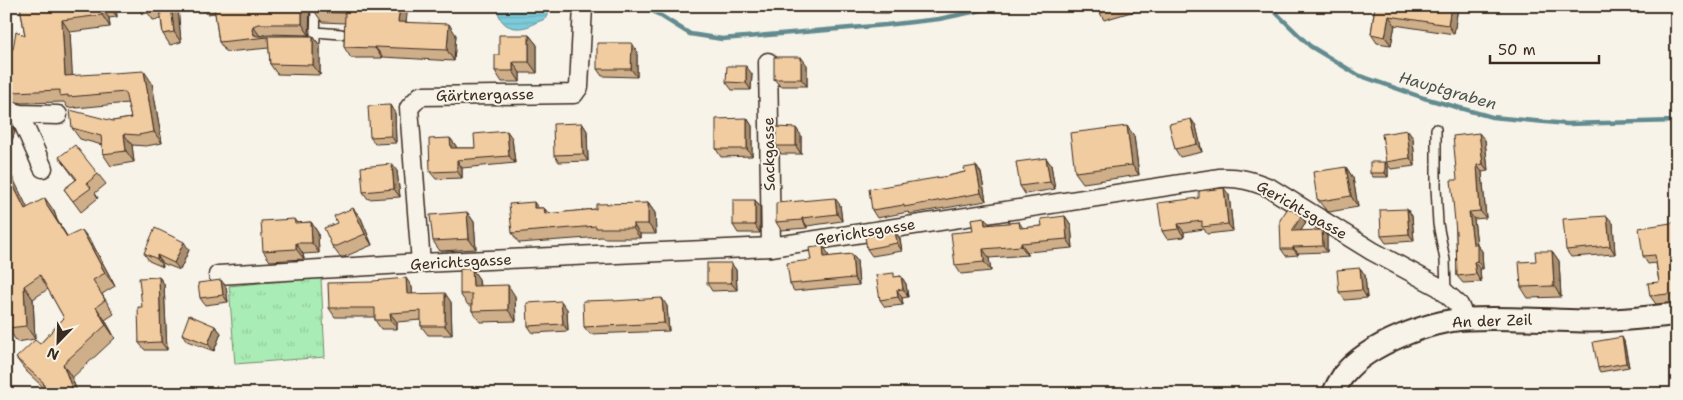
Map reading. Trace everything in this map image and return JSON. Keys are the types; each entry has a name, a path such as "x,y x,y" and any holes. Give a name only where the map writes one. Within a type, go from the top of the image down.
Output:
{"street":[{"name":"Gärtnergasse","path":"421,263 409,108 420,96 574,94 579,87 583,9"},
{"name":"Sackgasse","path":"768,62 771,246"},
{"path":"13,111 58,115"},
{"path":"13,111 43,168"},
{"name":"Gerichtsgasse","path":"218,275 771,246 1220,178 1237,177 1252,180 1270,188 1372,251 1432,283 1446,292 1458,305 1465,319"},
{"name":"An der Zeil","path":"1333,394 1351,367 1376,348 1408,333 1433,325 1465,319 1584,321 1635,319 1677,314"}],"lane":[{"path":"298,41 315,42 316,6"},
{"path":"315,32 341,34"},
{"path":"1436,129 1438,224 1445,260 1446,292"}],"green space":[{"path":"321,277 325,357 235,364 229,286"}],"water":[{"path":"498,10 546,11 548,14 543,20 524,28 518,28 503,22"}],"building":[{"path":"20,6 106,6 101,7 102,15 62,20 65,76 144,71 154,132 138,135 124,134 126,151 103,154 101,136 72,128 70,110 113,121 131,118 125,92 68,97 68,95 60,96 60,90 13,92 6,90 6,49 13,49 16,31 25,36"},
{"path":"146,6 171,6 174,32 163,34 160,8 146,10"},
{"path":"214,6 302,6 302,24 258,24 253,26 252,30 254,35 258,36 313,36 313,65 270,64 268,37 219,42"},
{"path":"315,6 400,6 398,22 449,24 447,50 344,47 345,13 315,12"},
{"path":"1098,6 1122,6 1100,13"},
{"path":"1375,6 1451,6 1448,25 1389,16 1385,37 1371,34"},
{"path":"499,35 529,35 529,62 513,62 513,71 495,71 495,55 499,55"},
{"path":"597,43 632,43 631,69 597,69"},
{"path":"774,57 801,57 801,79 774,79"},
{"path":"727,66 746,66 746,83 726,82"},
{"path":"390,105 391,136 370,137 368,106"},
{"path":"747,118 747,149 716,149 716,119"},
{"path":"1191,119 1197,144 1175,149 1169,124"},
{"path":"582,123 583,154 554,155 553,124"},
{"path":"1127,126 1132,165 1075,172 1070,133"},
{"path":"776,127 796,128 796,146 776,146"},
{"path":"1407,130 1410,158 1386,162 1382,134"},
{"path":"507,131 509,156 457,160 457,171 430,172 429,139 450,138 451,148 475,148 474,134"},
{"path":"1479,133 1483,164 1477,165 1480,211 1469,212 1473,244 1477,244 1477,261 1474,262 1476,274 1457,276 1456,232 1451,180 1457,180 1453,136"},
{"path":"75,145 98,174 87,183 91,188 73,201 64,189 77,179 59,157"},
{"path":"1046,158 1050,182 1020,186 1016,162"},
{"path":"1370,162 1385,162 1385,173 1370,173"},
{"path":"392,164 394,189 363,192 361,167"},
{"path":"976,166 981,193 904,207 904,205 872,210 869,189 948,176 965,172 964,168"},
{"path":"1346,167 1351,196 1321,201 1317,199 1313,172"},
{"path":"6,171 25,209 45,198 47,206 67,237 82,230 105,273 93,280 105,300 96,307 106,325 63,364 74,394 46,394 43,382 16,358 35,340 40,344 64,318 40,275 24,286 26,326 8,328 6,308"},
{"path":"1224,188 1228,224 1202,227 1202,221 1178,224 1179,229 1162,231 1158,203 1199,198 1199,191"},
{"path":"835,198 837,214 776,222 776,203"},
{"path":"733,200 755,200 755,225 733,225"},
{"path":"534,202 534,208 544,208 545,214 596,209 596,204 648,203 648,224 633,224 633,228 596,228 596,226 512,233 509,204"},
{"path":"353,208 365,234 337,246 332,246 324,228 337,223 334,216"},
{"path":"1288,208 1301,216 1292,231 1322,230 1323,246 1281,249 1280,220"},
{"path":"1407,209 1409,234 1381,236 1380,210"},
{"path":"467,212 469,239 433,241 430,215"},
{"path":"1065,216 1067,239 1021,243 1021,246 983,249 984,262 955,265 951,233 973,231 971,219 984,217 985,225 1019,222 1020,228 1042,226 1041,219"},
{"path":"1607,216 1610,246 1566,250 1563,219"},
{"path":"294,219 295,223 311,222 312,243 296,243 296,249 263,251 261,221"},
{"path":"1677,222 1677,293 1650,296 1648,283 1659,282 1655,255 1643,256 1639,228"},
{"path":"155,228 184,242 174,263 157,255 157,259 144,253"},
{"path":"895,231 897,243 867,249 865,237"},
{"path":"823,246 824,257 852,254 854,278 790,284 787,263 811,260 809,248"},
{"path":"1535,251 1552,251 1554,286 1521,287 1519,262 1536,261"},
{"path":"707,263 731,263 731,283 707,283"},
{"path":"1360,268 1362,290 1339,292 1337,270"},
{"path":"460,269 472,269 473,286 508,285 508,310 472,311 472,294 460,294"},
{"path":"894,273 894,277 901,276 903,289 897,290 898,297 880,300 876,275"},
{"path":"159,277 161,342 139,343 138,307 142,307 139,278"},
{"path":"406,278 407,294 445,293 445,326 421,326 421,311 390,313 391,320 375,320 375,308 329,308 328,283 373,282"},
{"path":"221,280 223,295 200,298 198,283"},
{"path":"662,298 664,323 584,327 583,301"},
{"path":"561,301 563,324 528,326 527,303"},
{"path":"189,315 215,326 208,344 182,334"},
{"path":"1622,337 1626,363 1598,368 1593,342"}],"waterway":[{"name":"Hauptgraben","path":"645,6 690,34 722,39 939,19 994,6"},
{"name":"Hauptgraben","path":"1269,6 1310,46 1358,75 1424,98 1492,117 1567,124 1677,121"},
{"name":"Hauptgraben","path":"6,324 6,331"}]}
